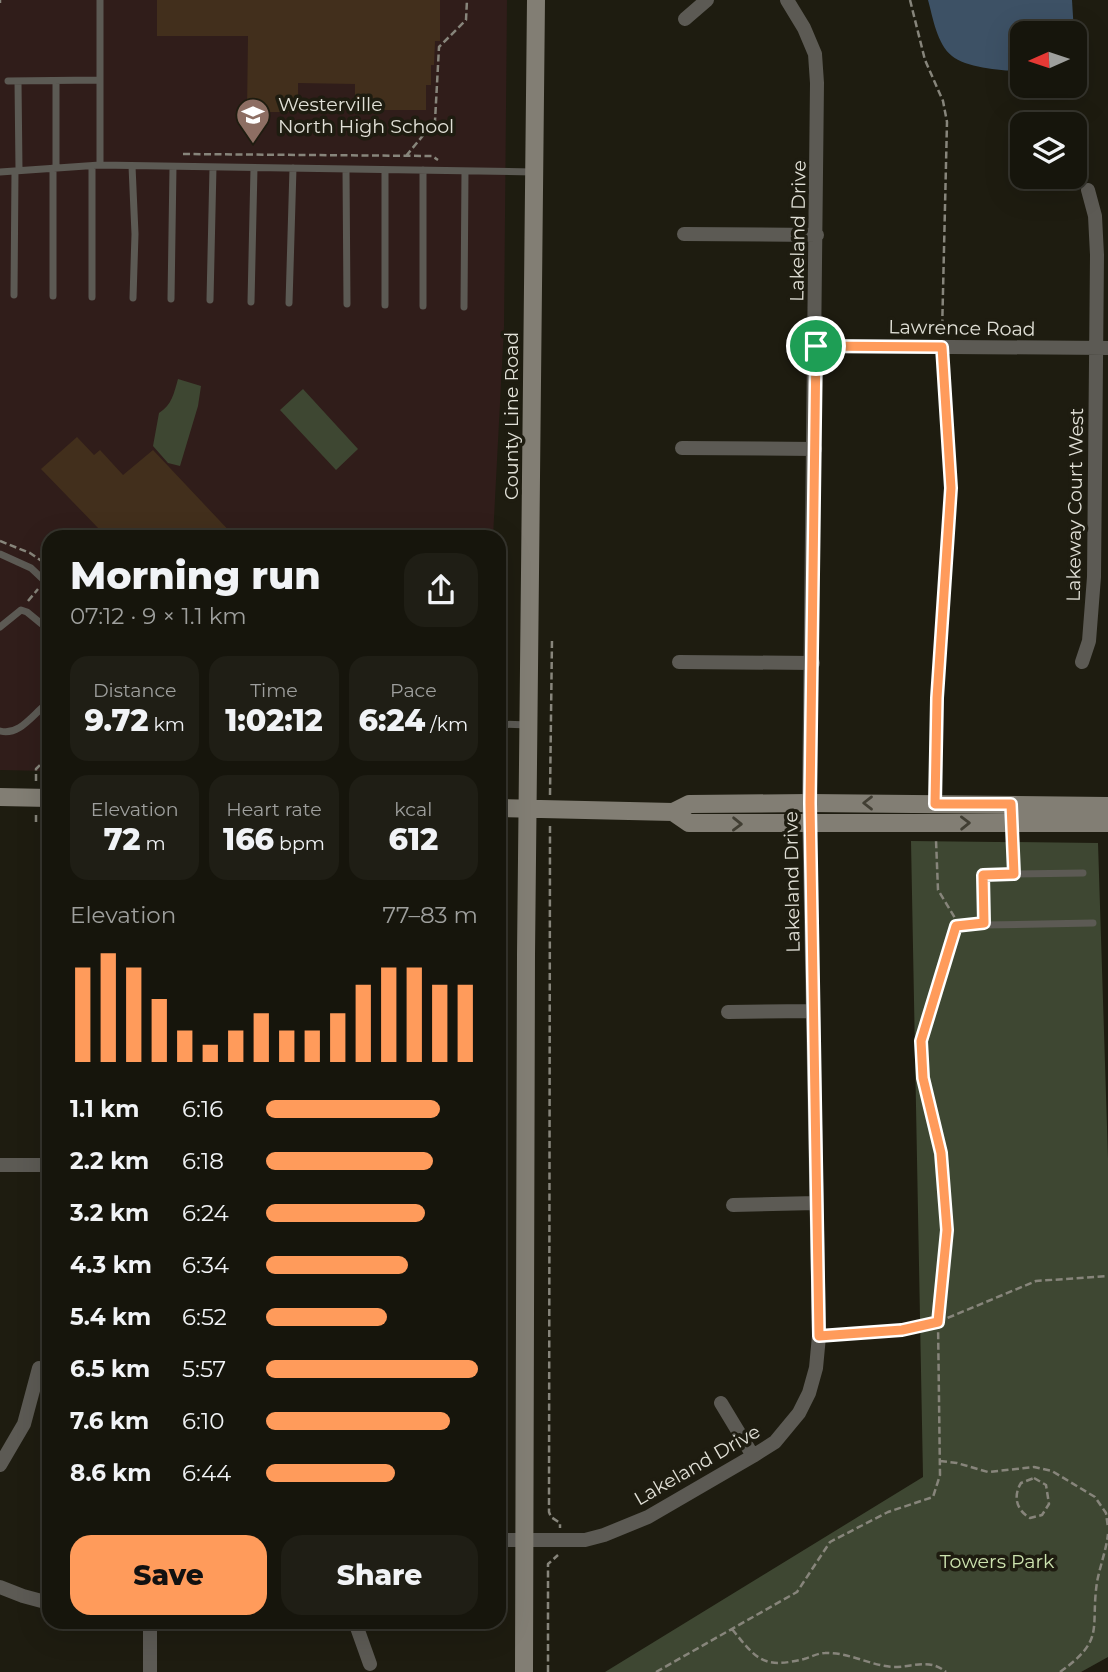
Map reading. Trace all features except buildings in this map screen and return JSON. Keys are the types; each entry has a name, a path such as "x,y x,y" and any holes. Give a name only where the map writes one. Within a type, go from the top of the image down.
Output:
{"main road":[{"name":"County Line Road","path":"524,1672 528,808 536,0"},
{"path":"0,797 42,798"},
{"path":"506,808 673,812 689,804 935,804 1108,824"},
{"path":"673,812 689,823 935,823 1011,813 1108,806"}],"street":[{"path":"685,19 707,0"},
{"name":"Lakeland Drive","path":"506,1540 585,1540 648,1517 775,1442 799,1413 809,1393 816,1368 819,1336 810,803 817,234 816,54 787,0"},
{"name":"Lakeway Court West","path":"1082,662 1089,641 1094,577 1102,348 1096,231 1088,190"},
{"path":"684,234 817,234"},
{"name":"Lawrence Road","path":"816,346 1102,348"},
{"path":"681,448 815,449"},
{"path":"679,662 813,663"},
{"path":"728,1012 813,1011"},
{"path":"0,1165 42,1165"},
{"path":"733,1205 816,1203"},
{"path":"0,1465 24,1424 39,1368"},
{"path":"721,1403 753,1456"},
{"path":"0,1587 42,1601"},
{"path":"149,1672 150,1629"},
{"path":"358,1629 370,1664"}],"lane":[{"path":"92,297 100,0"},
{"path":"53,296 56,80"},
{"path":"8,81 98,80"},
{"path":"14,295 18,81"},
{"path":"0,172 132,166 534,172"},
{"path":"132,166 135,234 132,298"},
{"path":"171,299 173,167"},
{"path":"210,300 213,167"},
{"path":"251,302 254,168"},
{"path":"289,303 293,168"},
{"path":"346,169 346,304"},
{"path":"385,170 385,305"},
{"path":"423,170 423,306"},
{"path":"464,307 465,171"},
{"path":"0,554 31,568 42,578"},
{"path":"0,627 21,610 42,625"},
{"path":"0,732 16,731 42,710"},
{"path":"506,724 529,725"},
{"path":"1011,813 1014,874"},
{"path":"1083,873 983,875 984,925 1093,923"}],"path":[{"path":"406,156 435,121 439,47 466,20 467,0"},
{"path":"910,0 925,60 943,101 947,122 942,347 951,488 937,698 935,804"},
{"path":"0,541 30,553 42,561"},
{"path":"24,611 29,599 38,589"},
{"path":"548,1672 548,1563 558,1558 560,1523 551,1517 549,1512 552,639"},
{"path":"36,785 36,769 42,763"},
{"path":"36,813 36,821"},
{"path":"658,1671 797,1592 830,1542 888,1512 933,1497 940,1475 938,1322 947,1230 941,1153 923,1078 921,1041 956,926 955,918 938,890 935,823"},
{"path":"956,926 984,923"},
{"path":"819,1336 902,1330 938,1322 1036,1281 1108,1276"},
{"path":"940,1461 988,1472 1034,1467 1052,1471 1095,1497 1106,1513 1108,1528"},
{"path":"1034,1467 1034,1478"},
{"path":"1034,1478 1043,1481 1049,1489 1050,1498 1042,1515 1030,1518 1019,1508 1016,1495 1021,1483 1034,1478"},
{"path":"1060,1672 1081,1657 1091,1641 1096,1622 1095,1598 1100,1562 1108,1534"},
{"path":"732,1629 760,1659 777,1664 824,1653 886,1667 924,1662 946,1672"}],"shaded area":[{"path":"0,0 507,0 504,327 493,530 42,530 42,771 0,770"}],"green space":[{"path":"178,379 201,386 198,406 180,466 168,463 153,446 159,413 170,402"},
{"path":"303,389 358,449 336,470 280,410"},
{"name":"Towers Park","path":"911,841 1098,843 1108,1158 1108,1657 1081,1672 605,1672 923,1477"}],"water":[{"path":"928,0 1072,0 1073,21 1010,21 1010,70 976,66 958,60 947,51 936,30"}],"place":[{"name":"Westerville North High School","path":"253,145"}],"route":[{"path":"816,346 942,347 951,488 937,698 935,804 1011,804 1014,874 983,875 984,923 956,926 921,1041 923,1078 941,1153 947,1230 938,1322 902,1330 819,1336 810,803 816,346"}]}
